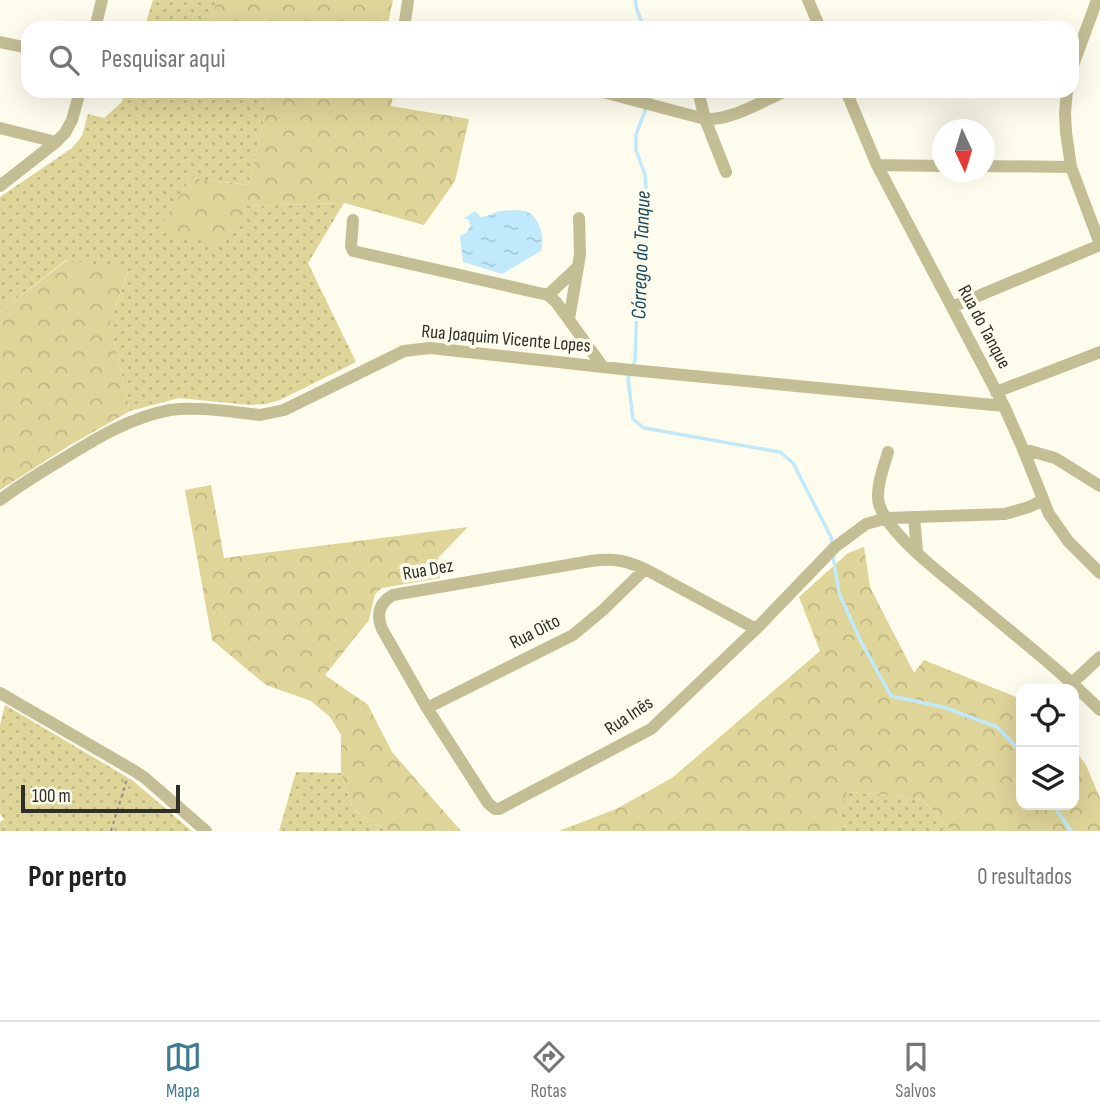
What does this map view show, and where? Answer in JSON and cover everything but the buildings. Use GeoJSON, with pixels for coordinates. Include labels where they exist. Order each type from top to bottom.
{"type":"FeatureCollection","features":[{"type":"Feature","properties":{"kind":"street"},"geometry":{"type":"LineString","coordinates":[[97,21],[102,0]]}},
{"type":"Feature","properties":{"kind":"street"},"geometry":{"type":"LineString","coordinates":[[808,0],[817,21]]}},
{"type":"Feature","properties":{"kind":"street"},"geometry":{"type":"LineString","coordinates":[[1079,49],[1097,0]]}},
{"type":"Feature","properties":{"kind":"street"},"geometry":{"type":"LineString","coordinates":[[405,21],[408,1]]}},
{"type":"Feature","properties":{"kind":"street"},"geometry":{"type":"LineString","coordinates":[[0,42],[21,46]]}},
{"type":"Feature","properties":{"kind":"street"},"geometry":{"type":"LineString","coordinates":[[0,186],[65,133],[78,98]]}},
{"type":"Feature","properties":{"kind":"street"},"geometry":{"type":"LineString","coordinates":[[628,98],[705,118],[723,118],[770,98]]}},
{"type":"Feature","properties":{"kind":"street"},"geometry":{"type":"LineString","coordinates":[[700,98],[726,172]]}},
{"type":"Feature","properties":{"kind":"street","name":"Rua do Tanque"},"geometry":{"type":"LineString","coordinates":[[849,98],[877,165],[1004,406],[1049,514],[1069,541],[1100,573]]}},
{"type":"Feature","properties":{"kind":"street"},"geometry":{"type":"LineString","coordinates":[[952,307],[1100,244],[1071,167],[1066,132],[1066,98]]}},
{"type":"Feature","properties":{"kind":"street"},"geometry":{"type":"LineString","coordinates":[[0,128],[56,142]]}},
{"type":"Feature","properties":{"kind":"street"},"geometry":{"type":"LineString","coordinates":[[877,165],[932,166]]}},
{"type":"Feature","properties":{"kind":"street"},"geometry":{"type":"LineString","coordinates":[[995,166],[1071,167]]}},
{"type":"Feature","properties":{"kind":"street"},"geometry":{"type":"LineString","coordinates":[[569,319],[580,254],[579,218]]}},
{"type":"Feature","properties":{"kind":"street"},"geometry":{"type":"LineString","coordinates":[[353,220],[353,251],[548,295],[569,319],[603,367]]}},
{"type":"Feature","properties":{"kind":"street"},"geometry":{"type":"LineString","coordinates":[[548,295],[578,267]]}},
{"type":"Feature","properties":{"kind":"street","name":"Rua Joaquim Vicente Lopes"},"geometry":{"type":"LineString","coordinates":[[0,500],[89,443],[137,420],[181,409],[260,415],[284,410],[404,351],[416,348],[1004,406]]}},
{"type":"Feature","properties":{"kind":"street"},"geometry":{"type":"LineString","coordinates":[[996,392],[1100,352]]}},
{"type":"Feature","properties":{"kind":"street"},"geometry":{"type":"LineString","coordinates":[[1023,449],[1055,458],[1100,486]]}},
{"type":"Feature","properties":{"kind":"street"},"geometry":{"type":"LineString","coordinates":[[888,452],[878,495],[881,508],[902,540],[1071,684],[1100,657]]}},
{"type":"Feature","properties":{"kind":"street"},"geometry":{"type":"LineString","coordinates":[[887,518],[1006,514],[1043,500]]}},
{"type":"Feature","properties":{"kind":"street"},"geometry":{"type":"LineString","coordinates":[[914,517],[916,551]]}},
{"type":"Feature","properties":{"kind":"street","name":"Rua Inês"},"geometry":{"type":"LineString","coordinates":[[504,808],[651,729],[847,537],[866,524],[887,518]]}},
{"type":"Feature","properties":{"kind":"street","name":"Rua Dez"},"geometry":{"type":"LineString","coordinates":[[504,808],[495,808],[488,803],[427,708],[379,622],[378,613],[385,600],[393,595],[605,559],[626,561],[645,569]]}},
{"type":"Feature","properties":{"kind":"street"},"geometry":{"type":"LineString","coordinates":[[645,569],[756,629]]}},
{"type":"Feature","properties":{"kind":"street","name":"Rua Oito"},"geometry":{"type":"LineString","coordinates":[[427,708],[573,635],[645,569]]}},
{"type":"Feature","properties":{"kind":"street"},"geometry":{"type":"LineString","coordinates":[[1079,691],[1100,710]]}},
{"type":"Feature","properties":{"kind":"street"},"geometry":{"type":"LineString","coordinates":[[0,694],[130,768],[206,831]]}},
{"type":"Feature","properties":{"kind":"path"},"geometry":{"type":"LineString","coordinates":[[111,831],[130,768]]}},
{"type":"Feature","properties":{"kind":"green space"},"geometry":{"type":"Polygon","coordinates":[[[153,0],[216,0],[212,21],[146,21],[153,0]]]}},
{"type":"Feature","properties":{"kind":"green space"},"geometry":{"type":"Polygon","coordinates":[[[216,0],[393,0],[388,21],[212,21],[216,0]]]}},
{"type":"Feature","properties":{"kind":"green space"},"geometry":{"type":"Polygon","coordinates":[[[123,98],[266,98],[249,185],[191,178],[158,231],[246,206],[344,203],[308,263],[356,362],[280,400],[266,404],[249,405],[179,398],[130,411],[110,323],[128,271],[66,260],[0,312],[0,197],[72,148],[82,136],[88,114],[104,118],[123,98]]]}},
{"type":"Feature","properties":{"kind":"green space"},"geometry":{"type":"Polygon","coordinates":[[[266,98],[393,98],[391,106],[469,119],[455,181],[424,225],[344,203],[246,206],[224,245],[157,231],[191,178],[249,185],[266,98]]]}},
{"type":"Feature","properties":{"kind":"green space"},"geometry":{"type":"Polygon","coordinates":[[[67,260],[128,270],[110,323],[130,411],[70,445],[0,490],[0,312],[67,260]]]}},
{"type":"Feature","properties":{"kind":"green space"},"geometry":{"type":"Polygon","coordinates":[[[211,485],[224,558],[468,527],[438,558],[440,578],[382,588],[375,594],[369,620],[325,675],[368,705],[392,752],[461,831],[386,831],[353,809],[341,773],[341,735],[330,717],[311,701],[266,685],[212,640],[185,490],[211,485]]]}},
{"type":"Feature","properties":{"kind":"green space"},"geometry":{"type":"Polygon","coordinates":[[[864,547],[870,587],[914,673],[924,660],[1016,697],[1016,810],[1079,810],[1079,756],[1086,765],[1100,798],[1100,831],[952,831],[922,800],[847,792],[835,831],[559,831],[616,809],[672,778],[820,651],[799,597],[848,553],[864,547]]]}},
{"type":"Feature","properties":{"kind":"green space"},"geometry":{"type":"Polygon","coordinates":[[[5,705],[132,780],[192,831],[0,831],[0,822],[4,819],[0,814],[0,725],[5,705]]]}},
{"type":"Feature","properties":{"kind":"green space"},"geometry":{"type":"Polygon","coordinates":[[[296,772],[341,773],[353,809],[386,831],[279,831],[296,772]]]}},
{"type":"Feature","properties":{"kind":"green space"},"geometry":{"type":"Polygon","coordinates":[[[846,792],[922,800],[952,831],[835,831],[846,792]]]}},
{"type":"Feature","properties":{"kind":"water"},"geometry":{"type":"Polygon","coordinates":[[[516,210],[532,215],[539,224],[542,235],[541,251],[502,274],[463,262],[460,236],[467,232],[470,226],[469,220],[464,218],[475,211],[481,217],[498,211],[516,210]]]}},
{"type":"Feature","properties":{"kind":"waterway","name":"Córrego do Tanque"},"geometry":{"type":"LineString","coordinates":[[635,0],[641,21]]}},
{"type":"Feature","properties":{"kind":"waterway","name":"Córrego do Tanque"},"geometry":{"type":"LineString","coordinates":[[633,366],[647,202],[645,175],[636,150],[636,135],[646,108]]}},
{"type":"Feature","properties":{"kind":"waterway"},"geometry":{"type":"LineString","coordinates":[[630,373],[628,379],[633,419],[644,428],[780,452],[793,463],[831,537],[832,545]]}},
{"type":"Feature","properties":{"kind":"waterway"},"geometry":{"type":"LineString","coordinates":[[833,556],[839,593],[860,640],[891,696],[943,707],[997,727],[1016,747]]}},
{"type":"Feature","properties":{"kind":"waterway"},"geometry":{"type":"LineString","coordinates":[[1056,810],[1071,831]]}}]}
